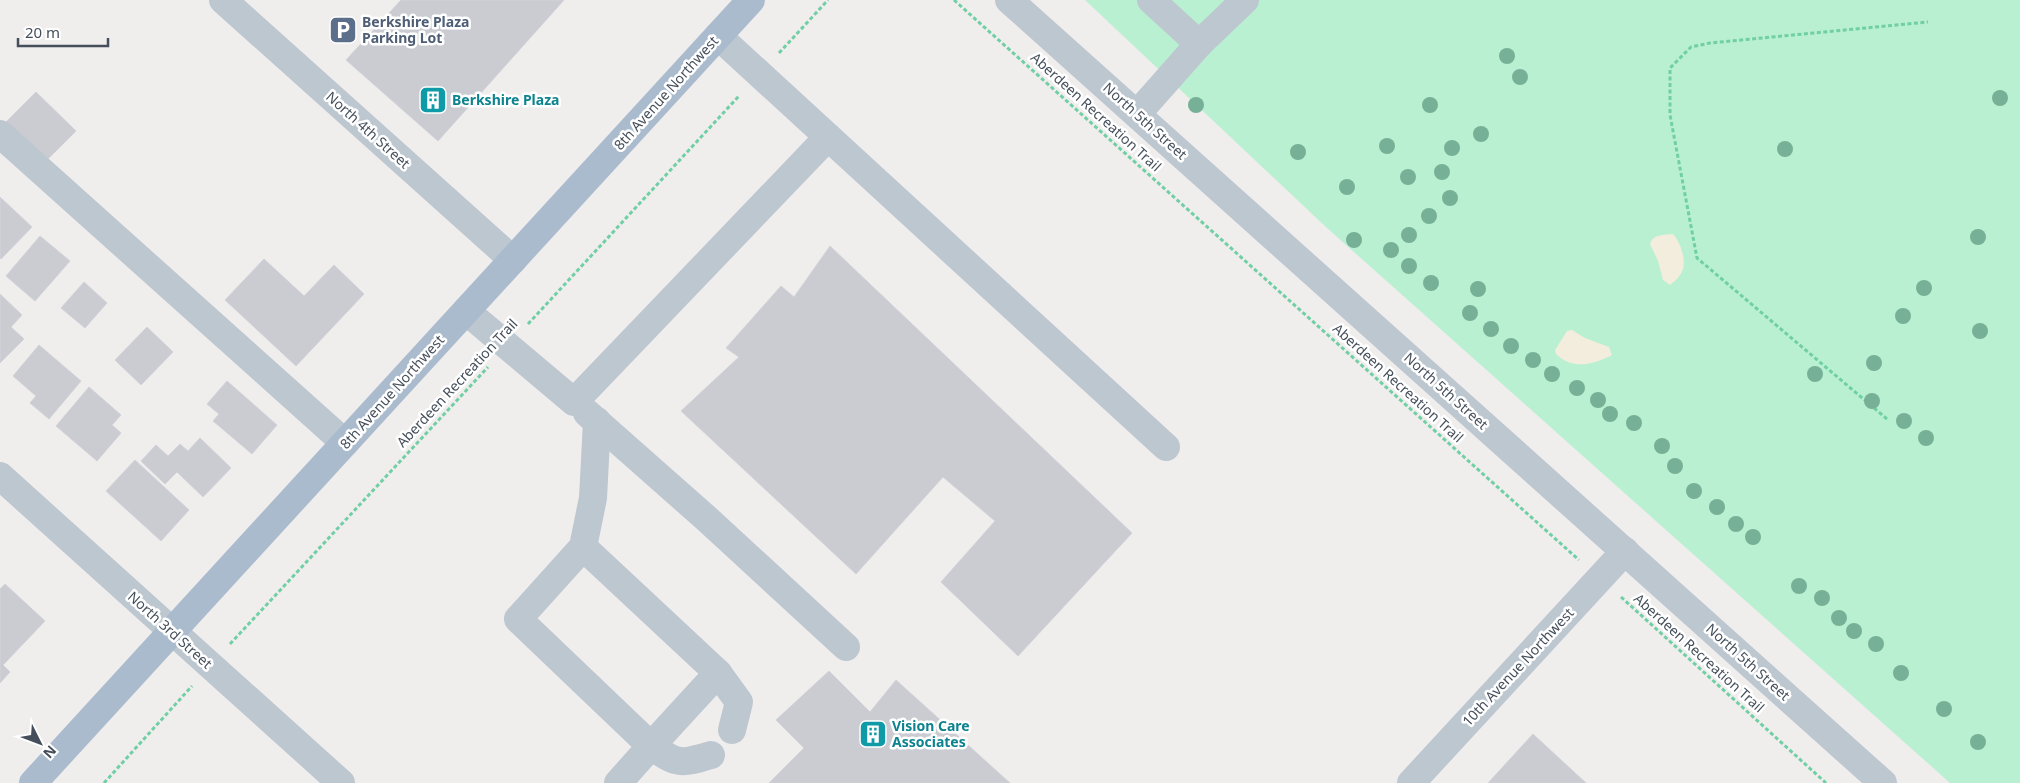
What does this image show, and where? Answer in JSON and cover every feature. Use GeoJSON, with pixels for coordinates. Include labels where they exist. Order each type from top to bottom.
{"type":"FeatureCollection","features":[{"type":"Feature","properties":{"kind":"main road","name":"8th Avenue Northwest"},"geometry":{"type":"LineString","coordinates":[[32,783],[751,0]]}},
{"type":"Feature","properties":{"kind":"street","name":"North 4th Street"},"geometry":{"type":"LineString","coordinates":[[223,0],[512,260]]}},
{"type":"Feature","properties":{"kind":"street","name":"North 5th Street"},"geometry":{"type":"LineString","coordinates":[[1009,0],[1883,783]]}},
{"type":"Feature","properties":{"kind":"street"},"geometry":{"type":"LineString","coordinates":[[1151,0],[1199,44]]}},
{"type":"Feature","properties":{"kind":"street"},"geometry":{"type":"LineString","coordinates":[[1137,114],[1199,44],[1245,0]]}},
{"type":"Feature","properties":{"kind":"street"},"geometry":{"type":"LineString","coordinates":[[718,36],[1166,447]]}},
{"type":"Feature","properties":{"kind":"street"},"geometry":{"type":"LineString","coordinates":[[0,134],[345,443]]}},
{"type":"Feature","properties":{"kind":"street"},"geometry":{"type":"LineString","coordinates":[[574,402],[828,137]]}},
{"type":"Feature","properties":{"kind":"street"},"geometry":{"type":"LineString","coordinates":[[466,311],[598,421],[846,647]]}},
{"type":"Feature","properties":{"kind":"street"},"geometry":{"type":"LineString","coordinates":[[598,421],[593,498],[583,547],[518,619],[651,746],[668,758],[684,763],[711,754]]}},
{"type":"Feature","properties":{"kind":"street","name":"North 3rd Street"},"geometry":{"type":"LineString","coordinates":[[0,476],[341,783]]}},
{"type":"Feature","properties":{"kind":"street"},"geometry":{"type":"LineString","coordinates":[[583,547],[718,673],[739,702],[732,730]]}},
{"type":"Feature","properties":{"kind":"street","name":"10th Avenue Northwest"},"geometry":{"type":"LineString","coordinates":[[1411,783],[1625,551]]}},
{"type":"Feature","properties":{"kind":"street"},"geometry":{"type":"LineString","coordinates":[[618,783],[718,673]]}},
{"type":"Feature","properties":{"kind":"path","name":"Aberdeen Recreation Trail"},"geometry":{"type":"LineString","coordinates":[[104,783],[210,666],[828,0]]}},
{"type":"Feature","properties":{"kind":"path","name":"Aberdeen Recreation Trail"},"geometry":{"type":"LineString","coordinates":[[954,0],[1826,783]]}},
{"type":"Feature","properties":{"kind":"path"},"geometry":{"type":"LineString","coordinates":[[1887,419],[1697,258],[1670,115],[1670,68],[1691,47],[1710,43],[1928,22]]}},
{"type":"Feature","properties":{"kind":"green space"},"geometry":{"type":"Polygon","coordinates":[[[1085,0],[2020,0],[2020,783],[1950,783],[1327,228],[1085,0]]]}},
{"type":"Feature","properties":{"kind":"sand"},"geometry":{"type":"Polygon","coordinates":[[[1673,234],[1682,250],[1684,265],[1681,274],[1670,285],[1663,280],[1658,261],[1650,244],[1656,237],[1673,234]]]}},
{"type":"Feature","properties":{"kind":"sand"},"geometry":{"type":"Polygon","coordinates":[[[1572,330],[1585,338],[1609,347],[1612,355],[1583,364],[1576,364],[1562,359],[1556,354],[1555,350],[1567,331],[1572,330]]]}},
{"type":"Feature","properties":{"kind":"building","name":"Berkshire Plaza"},"geometry":{"type":"Polygon","coordinates":[[[401,0],[564,0],[438,141],[346,60],[401,0]]]}},
{"type":"Feature","properties":{"kind":"building"},"geometry":{"type":"Polygon","coordinates":[[[36,92],[76,131],[43,164],[3,125],[36,92]]]}},
{"type":"Feature","properties":{"kind":"building"},"geometry":{"type":"Polygon","coordinates":[[[0,197],[32,227],[1,259],[0,258],[0,197]]]}},
{"type":"Feature","properties":{"kind":"building"},"geometry":{"type":"Polygon","coordinates":[[[40,236],[70,261],[35,301],[6,276],[40,236]]]}},
{"type":"Feature","properties":{"kind":"building"},"geometry":{"type":"Polygon","coordinates":[[[830,246],[1132,533],[1018,656],[941,582],[995,521],[943,477],[856,574],[681,411],[739,357],[726,348],[781,286],[794,297],[830,246]]]}},
{"type":"Feature","properties":{"kind":"building"},"geometry":{"type":"Polygon","coordinates":[[[264,259],[304,296],[334,265],[364,294],[296,366],[225,300],[264,259]]]}},
{"type":"Feature","properties":{"kind":"building"},"geometry":{"type":"Polygon","coordinates":[[[84,282],[107,303],[85,328],[61,308],[84,282]]]}},
{"type":"Feature","properties":{"kind":"building"},"geometry":{"type":"Polygon","coordinates":[[[0,294],[22,315],[11,327],[24,339],[0,363],[0,294]]]}},
{"type":"Feature","properties":{"kind":"building"},"geometry":{"type":"Polygon","coordinates":[[[147,327],[173,352],[141,385],[115,360],[147,327]]]}},
{"type":"Feature","properties":{"kind":"building"},"geometry":{"type":"Polygon","coordinates":[[[39,345],[81,381],[49,419],[30,403],[36,396],[13,376],[39,345]]]}},
{"type":"Feature","properties":{"kind":"building"},"geometry":{"type":"Polygon","coordinates":[[[227,381],[277,425],[252,454],[213,421],[219,414],[207,404],[227,381]]]}},
{"type":"Feature","properties":{"kind":"building"},"geometry":{"type":"Polygon","coordinates":[[[89,387],[121,415],[112,425],[121,433],[97,461],[56,426],[89,387]]]}},
{"type":"Feature","properties":{"kind":"building"},"geometry":{"type":"Polygon","coordinates":[[[200,438],[231,468],[203,497],[177,472],[165,484],[141,461],[156,445],[168,456],[180,444],[188,451],[200,438]]]}},
{"type":"Feature","properties":{"kind":"building"},"geometry":{"type":"Polygon","coordinates":[[[135,460],[189,510],[161,541],[106,491],[135,460]]]}},
{"type":"Feature","properties":{"kind":"building"},"geometry":{"type":"Polygon","coordinates":[[[5,584],[45,621],[3,665],[10,672],[0,683],[0,589],[5,584]]]}},
{"type":"Feature","properties":{"kind":"building","name":"Vision Care Associates"},"geometry":{"type":"Polygon","coordinates":[[[829,671],[870,712],[896,680],[1010,783],[769,783],[804,748],[776,720],[829,671]]]}},
{"type":"Feature","properties":{"kind":"building"},"geometry":{"type":"Polygon","coordinates":[[[1533,734],[1586,783],[1488,783],[1533,734]]]}},
{"type":"Feature","properties":{"kind":"place","name":"Berkshire Plaza Parking Lot"},"geometry":{"type":"Point","coordinates":[343,30]}},
{"type":"Feature","properties":{"kind":"place","name":"Berkshire Plaza"},"geometry":{"type":"Point","coordinates":[433,100]}},
{"type":"Feature","properties":{"kind":"place","name":"Vision Care Associates"},"geometry":{"type":"Point","coordinates":[873,734]}}]}
